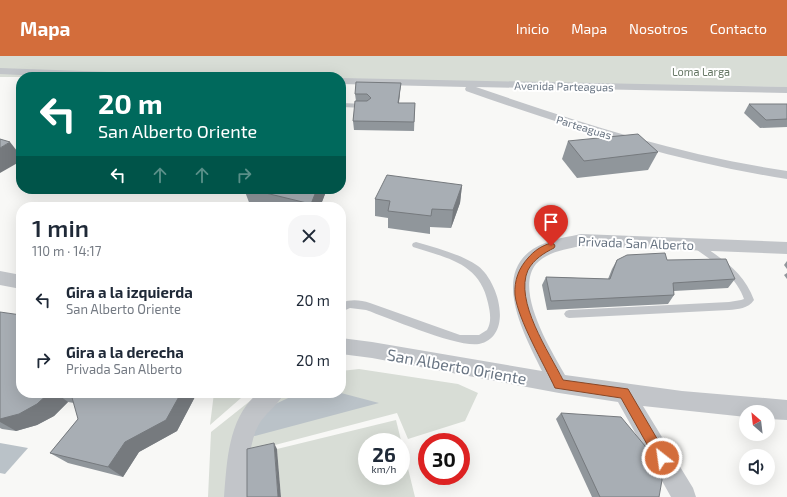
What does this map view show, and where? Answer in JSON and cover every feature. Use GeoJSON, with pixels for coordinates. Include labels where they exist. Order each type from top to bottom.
{"type":"FeatureCollection","features":[{"type":"Feature","properties":{"kind":"street"},"geometry":{"type":"LineString","coordinates":[[0,71],[18,72]]}},
{"type":"Feature","properties":{"kind":"street","name":"Avenida Parteaguas"},"geometry":{"type":"LineString","coordinates":[[346,81],[787,90]]}},
{"type":"Feature","properties":{"kind":"street","name":"Parteaguas"},"geometry":{"type":"LineString","coordinates":[[454,84],[662,150],[752,171],[787,175]]}},
{"type":"Feature","properties":{"kind":"street","name":"Privada San Alberto"},"geometry":{"type":"LineString","coordinates":[[559,384],[531,327],[524,310],[520,294],[521,278],[525,268],[537,253],[551,246],[564,242],[581,240],[787,248]]}},
{"type":"Feature","properties":{"kind":"street"},"geometry":{"type":"LineString","coordinates":[[0,278],[16,281]]}},
{"type":"Feature","properties":{"kind":"street","name":"San Alberto Oriente"},"geometry":{"type":"LineString","coordinates":[[346,347],[559,384],[731,407],[787,410]]}},
{"type":"Feature","properties":{"kind":"street"},"geometry":{"type":"LineString","coordinates":[[624,393],[684,497]]}},
{"type":"Feature","properties":{"kind":"street"},"geometry":{"type":"LineString","coordinates":[[236,497],[240,444],[248,422],[258,407],[268,398]]}},
{"type":"Feature","properties":{"kind":"lane"},"geometry":{"type":"LineString","coordinates":[[346,104],[368,106]]}},
{"type":"Feature","properties":{"kind":"lane"},"geometry":{"type":"LineString","coordinates":[[346,305],[352,303],[367,306],[460,339],[470,341],[488,335],[494,328],[497,317],[490,288],[480,274],[468,264],[416,245]]}},
{"type":"Feature","properties":{"kind":"lane"},"geometry":{"type":"LineString","coordinates":[[569,314],[729,306],[743,304],[749,300],[747,291],[734,275],[696,245]]}},
{"type":"Feature","properties":{"kind":"green space","name":"Loma Larga"},"geometry":{"type":"Polygon","coordinates":[[[0,56],[787,56],[787,87],[346,83],[346,72],[16,72],[16,77],[0,77],[0,56]]]}},
{"type":"Feature","properties":{"kind":"green space"},"geometry":{"type":"Polygon","coordinates":[[[359,369],[458,384],[478,393],[465,421],[427,433],[418,433],[418,436],[410,438],[410,433],[405,433],[397,413],[244,453],[244,497],[208,497],[211,432],[250,401],[257,398],[346,398],[346,370],[359,369]]]}},
{"type":"Feature","properties":{"kind":"green space"},"geometry":{"type":"Polygon","coordinates":[[[213,398],[241,398],[210,425],[213,398]]]}},
{"type":"Feature","properties":{"kind":"green space"},"geometry":{"type":"Polygon","coordinates":[[[396,420],[399,433],[358,433],[358,485],[410,485],[410,477],[415,497],[281,497],[277,449],[396,420]]]}},
{"type":"Feature","properties":{"kind":"shaded area"},"geometry":{"type":"Polygon","coordinates":[[[346,394],[379,403],[247,438],[258,412],[288,398],[346,398],[346,394]]]}},
{"type":"Feature","properties":{"kind":"shaded area"},"geometry":{"type":"Polygon","coordinates":[[[0,443],[28,448],[5,474],[0,473],[0,443]]]}},
{"type":"Feature","properties":{"kind":"building"},"geometry":{"type":"Polygon","coordinates":[[[356,82],[401,83],[398,103],[415,103],[414,122],[353,121],[355,101],[367,101],[371,98],[367,94],[355,94],[356,82]]]}},
{"type":"Feature","properties":{"kind":"building"},"geometry":{"type":"Polygon","coordinates":[[[749,104],[787,104],[787,119],[766,120],[749,104]]]}},
{"type":"Feature","properties":{"kind":"building"},"geometry":{"type":"Polygon","coordinates":[[[638,134],[658,152],[584,161],[568,141],[638,134]]]}},
{"type":"Feature","properties":{"kind":"building"},"geometry":{"type":"Polygon","coordinates":[[[0,139],[10,142],[0,148],[0,139]]]}},
{"type":"Feature","properties":{"kind":"building"},"geometry":{"type":"Polygon","coordinates":[[[387,175],[462,185],[453,210],[432,209],[431,216],[388,211],[390,201],[375,199],[387,175]]]}},
{"type":"Feature","properties":{"kind":"building"},"geometry":{"type":"Polygon","coordinates":[[[270,194],[315,194],[312,202],[303,202],[270,194]]]}},
{"type":"Feature","properties":{"kind":"building"},"geometry":{"type":"Polygon","coordinates":[[[665,253],[667,260],[726,259],[735,279],[673,283],[674,295],[551,301],[546,277],[610,279],[617,260],[627,255],[665,253]]]}},
{"type":"Feature","properties":{"kind":"building"},"geometry":{"type":"Polygon","coordinates":[[[0,312],[16,314],[16,398],[44,398],[37,404],[19,414],[0,419],[0,312]]]}},
{"type":"Feature","properties":{"kind":"building"},"geometry":{"type":"Polygon","coordinates":[[[72,398],[178,398],[166,420],[125,442],[108,467],[50,453],[78,419],[72,398]]]}},
{"type":"Feature","properties":{"kind":"building"},"geometry":{"type":"Polygon","coordinates":[[[561,413],[621,417],[660,464],[662,480],[659,497],[600,497],[561,413]]]}},
{"type":"Feature","properties":{"kind":"building"},"geometry":{"type":"Polygon","coordinates":[[[274,443],[278,497],[247,497],[247,449],[274,443]]]}},
{"type":"Feature","properties":{"kind":"route"},"geometry":{"type":"LineString","coordinates":[[551,246],[537,253],[525,268],[521,278],[520,294],[524,310],[531,327],[559,384],[624,393],[662,458]]}}]}
